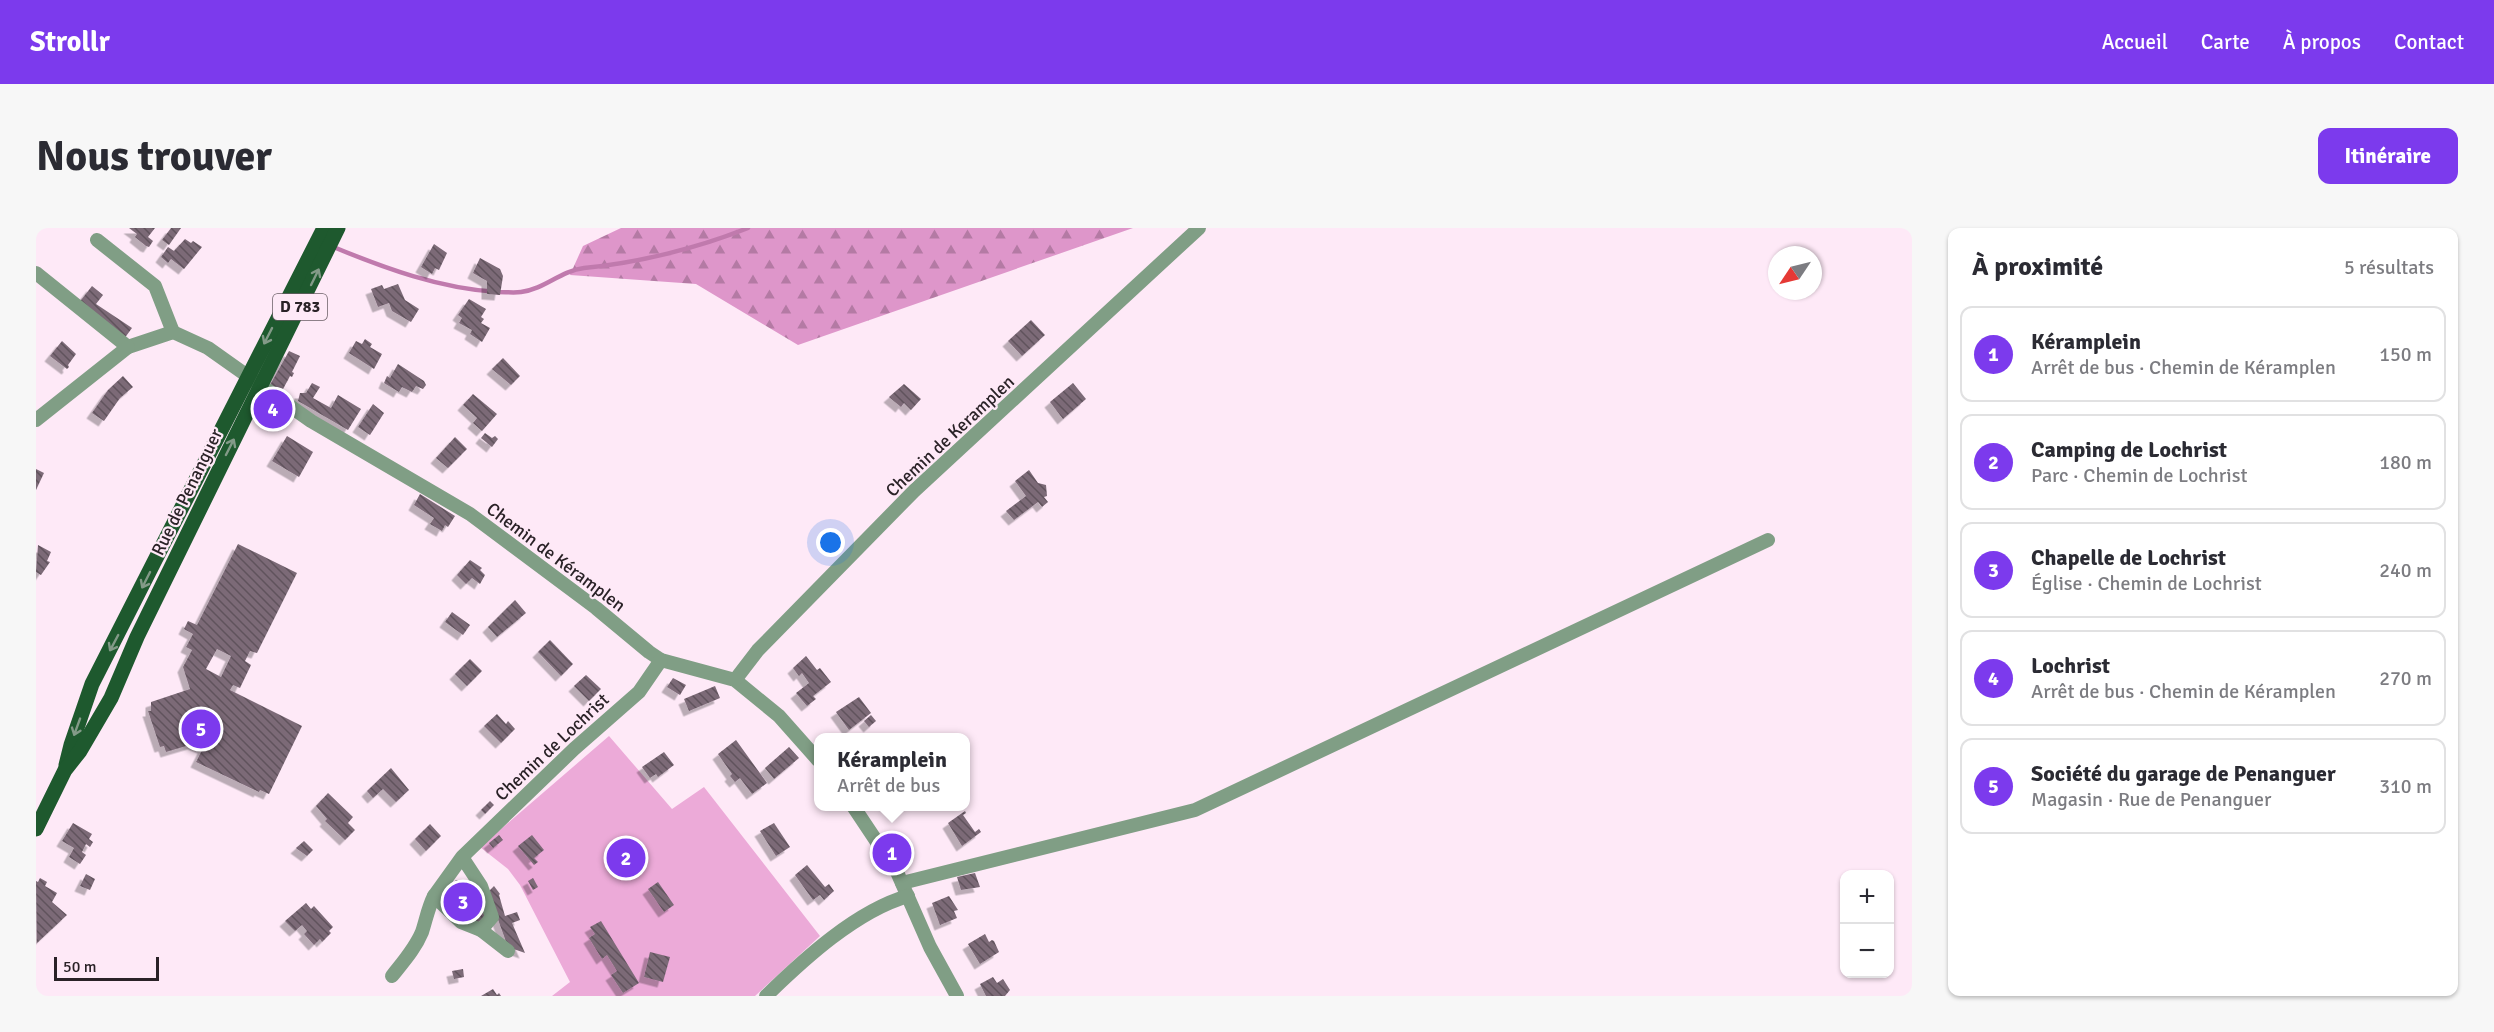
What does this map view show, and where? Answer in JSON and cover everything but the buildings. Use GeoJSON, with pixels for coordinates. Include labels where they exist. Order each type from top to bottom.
{"type":"FeatureCollection","features":[{"type":"Feature","properties":{"kind":"main road","name":"Rue de Penanguer"},"geometry":{"type":"LineString","coordinates":[[65,770],[92,684],[324,228]]}},
{"type":"Feature","properties":{"kind":"main road","name":"Rue de Penanguer"},"geometry":{"type":"LineString","coordinates":[[36,829],[65,770],[80,751],[111,698],[137,637],[338,228]]}},
{"type":"Feature","properties":{"kind":"street","name":"Chemin de Keramplen"},"geometry":{"type":"LineString","coordinates":[[735,680],[758,650],[921,484],[1048,370],[1199,228]]}},
{"type":"Feature","properties":{"kind":"street"},"geometry":{"type":"LineString","coordinates":[[36,420],[128,347],[172,332],[155,286],[97,240]]}},
{"type":"Feature","properties":{"kind":"street"},"geometry":{"type":"LineString","coordinates":[[36,273],[128,347]]}},
{"type":"Feature","properties":{"kind":"street","name":"Chemin de Kéramplen"},"geometry":{"type":"LineString","coordinates":[[172,332],[208,348],[311,421],[470,514],[661,660],[735,680],[779,716],[814,754]]}},
{"type":"Feature","properties":{"kind":"street"},"geometry":{"type":"LineString","coordinates":[[766,996],[815,953],[905,889],[1195,810],[1768,540]]}},
{"type":"Feature","properties":{"kind":"street","name":"Chemin de Lochrist"},"geometry":{"type":"LineString","coordinates":[[392,976],[410,954],[421,933],[425,915],[434,896],[462,857],[574,749],[639,692],[661,660]]}},
{"type":"Feature","properties":{"kind":"street"},"geometry":{"type":"LineString","coordinates":[[856,811],[888,857],[905,889],[930,947],[957,996]]}},
{"type":"Feature","properties":{"kind":"street"},"geometry":{"type":"LineString","coordinates":[[462,857],[481,886],[492,917],[481,930]]}},
{"type":"Feature","properties":{"kind":"street"},"geometry":{"type":"LineString","coordinates":[[434,896],[461,922],[481,930],[508,951]]}},
{"type":"Feature","properties":{"kind":"shaded area"},"geometry":{"type":"Polygon","coordinates":[[[609,736],[672,809],[704,787],[820,936],[755,996],[552,996],[570,982],[520,885],[508,869],[480,847],[609,736]]]}},
{"type":"Feature","properties":{"kind":"green space"},"geometry":{"type":"Polygon","coordinates":[[[621,228],[1133,228],[798,345],[696,284],[570,275],[583,246],[621,228]]]}},
{"type":"Feature","properties":{"kind":"waterway"},"geometry":{"type":"LineString","coordinates":[[331,246],[371,262],[434,282],[477,290],[516,292],[530,290],[575,270],[667,254],[748,228]]}},
{"type":"Feature","properties":{"kind":"place","name":"Lochrist"},"geometry":{"type":"Point","coordinates":[273,409]}},
{"type":"Feature","properties":{"kind":"place","name":"Société du garage de Penanguer"},"geometry":{"type":"Point","coordinates":[201,729]}},
{"type":"Feature","properties":{"kind":"place","name":"Kéramplein"},"geometry":{"type":"Point","coordinates":[892,853]}},
{"type":"Feature","properties":{"kind":"place","name":"Camping de Lochrist"},"geometry":{"type":"Point","coordinates":[626,858]}},
{"type":"Feature","properties":{"kind":"place","name":"Chapelle de Lochrist"},"geometry":{"type":"Point","coordinates":[463,902]}}]}
